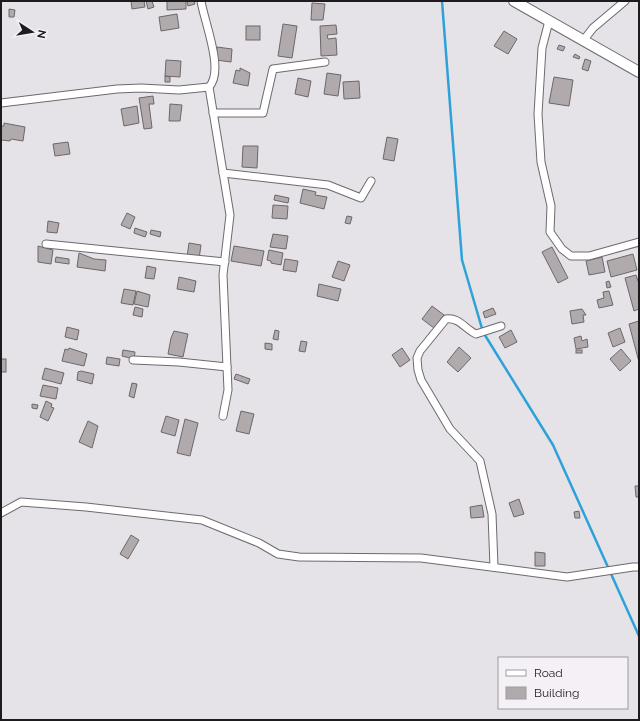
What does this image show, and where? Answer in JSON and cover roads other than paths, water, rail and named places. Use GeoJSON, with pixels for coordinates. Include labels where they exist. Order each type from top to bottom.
{"type":"FeatureCollection","features":[{"type":"Feature","properties":{"kind":"main road"},"geometry":{"type":"LineString","coordinates":[[514,1],[639,72]]}},
{"type":"Feature","properties":{"kind":"street"},"geometry":{"type":"LineString","coordinates":[[201,1],[210,38],[215,68],[214,80],[209,87],[230,215],[223,275],[228,390],[223,416]]}},
{"type":"Feature","properties":{"kind":"street"},"geometry":{"type":"LineString","coordinates":[[583,41],[593,28],[626,1]]}},
{"type":"Feature","properties":{"kind":"street"},"geometry":{"type":"LineString","coordinates":[[549,21],[542,48],[538,114],[541,162],[550,206],[550,232],[562,249],[571,256],[589,256],[639,242]]}},
{"type":"Feature","properties":{"kind":"street"},"geometry":{"type":"LineString","coordinates":[[213,113],[263,113],[273,69],[325,62]]}},
{"type":"Feature","properties":{"kind":"street"},"geometry":{"type":"LineString","coordinates":[[1,104],[117,89],[141,88],[179,90],[209,87]]}},
{"type":"Feature","properties":{"kind":"street"},"geometry":{"type":"LineString","coordinates":[[223,173],[328,185],[361,198],[371,181]]}},
{"type":"Feature","properties":{"kind":"street"},"geometry":{"type":"LineString","coordinates":[[46,244],[225,262]]}},
{"type":"Feature","properties":{"kind":"street"},"geometry":{"type":"LineString","coordinates":[[494,567],[492,514],[480,461],[450,429],[421,380],[417,358],[420,351],[446,319],[452,318],[458,321],[476,334],[501,326]]}},
{"type":"Feature","properties":{"kind":"street"},"geometry":{"type":"LineString","coordinates":[[133,360],[179,362],[227,367]]}},
{"type":"Feature","properties":{"kind":"street"},"geometry":{"type":"LineString","coordinates":[[1,513],[21,502],[86,507],[202,520],[259,543],[278,554],[299,557],[421,558],[494,567],[530,574],[567,577],[639,567]]}},
{"type":"Feature","properties":{"kind":"waterway"},"geometry":{"type":"LineString","coordinates":[[442,1],[462,260],[483,332],[553,445],[639,636]]}}]}
